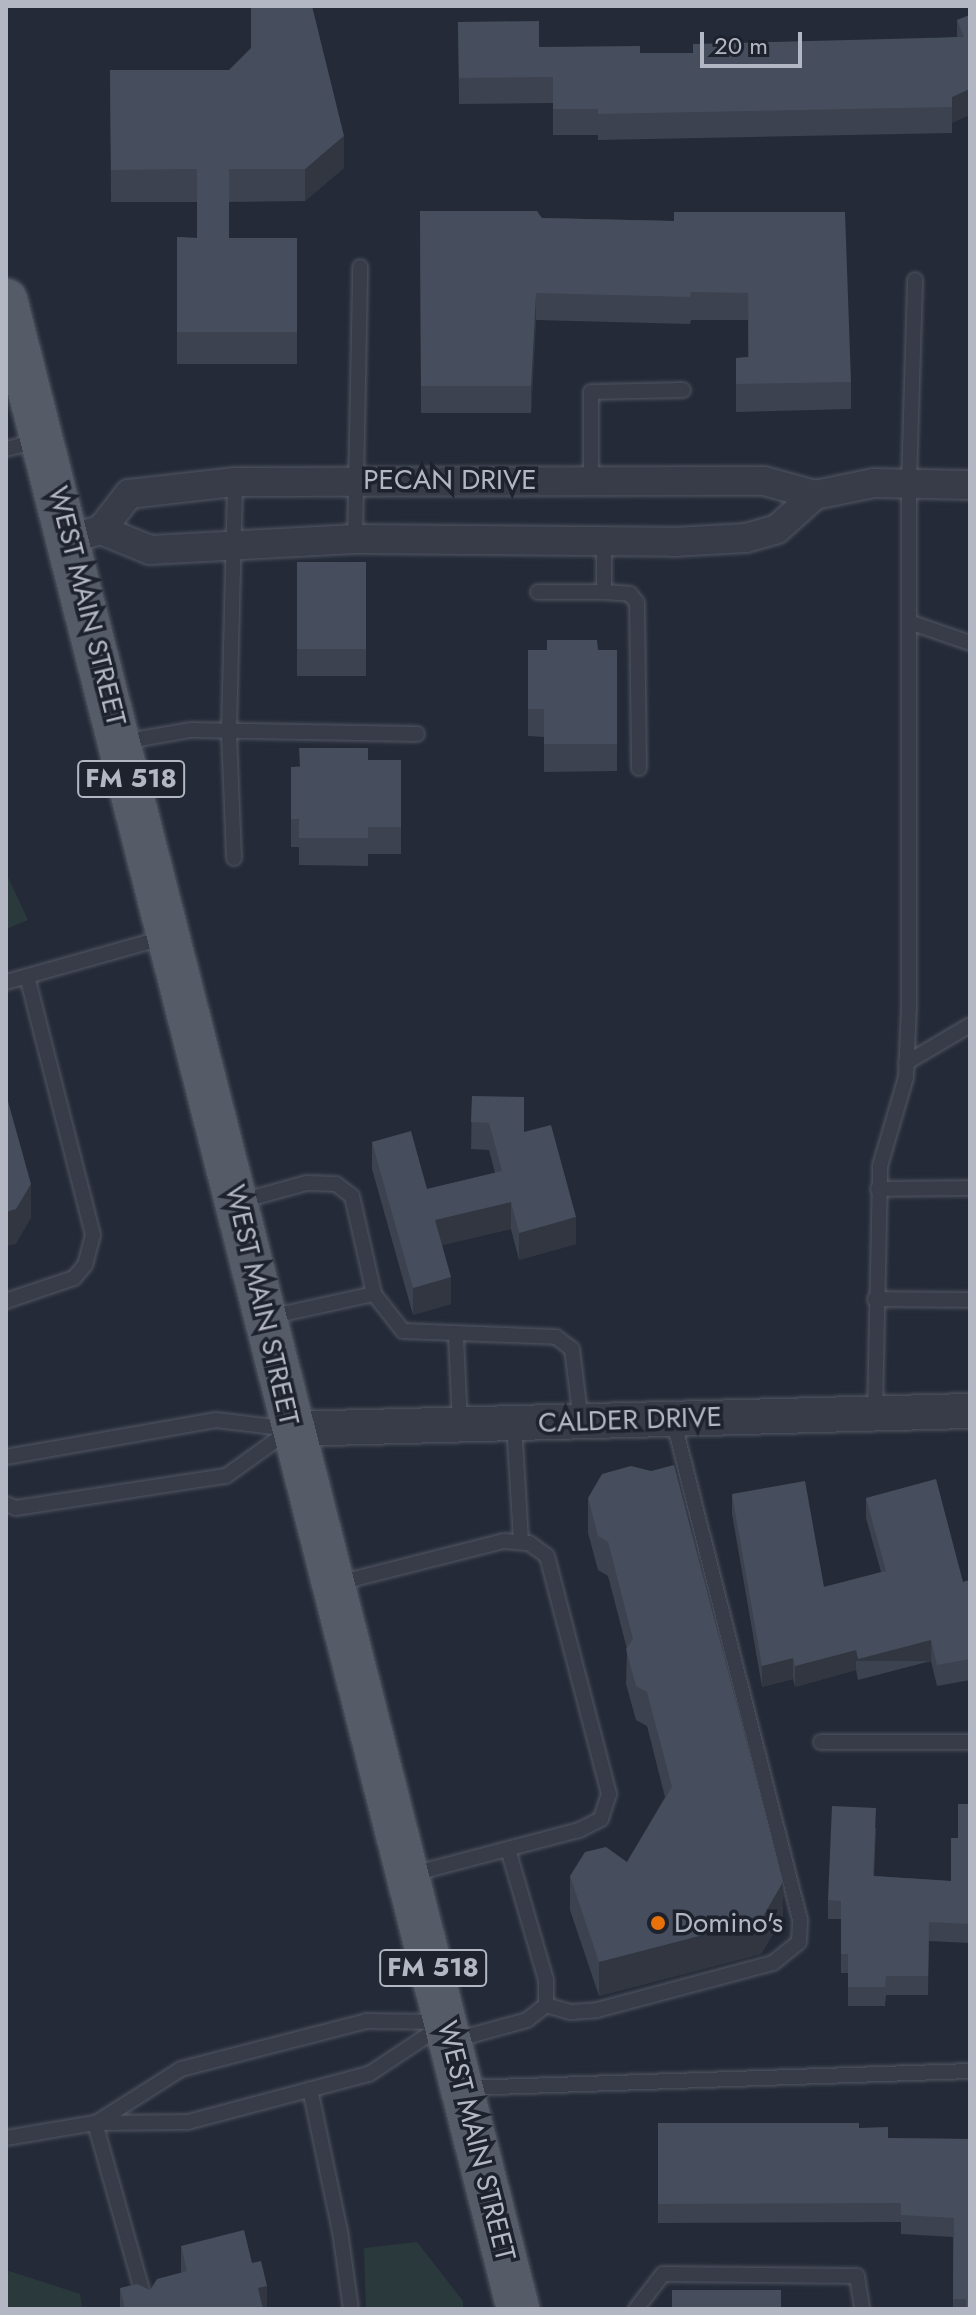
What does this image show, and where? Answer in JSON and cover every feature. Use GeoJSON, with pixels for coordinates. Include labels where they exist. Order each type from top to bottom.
{"type":"FeatureCollection","features":[{"type":"Feature","properties":{"kind":"main road","name":"WEST MAIN STREET"},"geometry":{"type":"LineString","coordinates":[[6,300],[25,445],[85,534],[122,742],[239,1202],[290,1429],[409,1875],[449,2032],[460,2089],[518,2309]]}},
{"type":"Feature","properties":{"kind":"street","name":"PECAN DRIVE"},"geometry":{"type":"LineString","coordinates":[[85,534],[129,494],[235,482],[764,481],[815,495],[874,483],[970,485]]}},
{"type":"Feature","properties":{"kind":"street"},"geometry":{"type":"LineString","coordinates":[[85,534],[150,550],[233,543],[355,539],[604,541],[746,538],[777,529],[815,495]]}},
{"type":"Feature","properties":{"kind":"street","name":"CALDER DRIVE"},"geometry":{"type":"LineString","coordinates":[[290,1429],[970,1411]]}},
{"type":"Feature","properties":{"kind":"lane"},"geometry":{"type":"LineString","coordinates":[[355,539],[360,267]]}},
{"type":"Feature","properties":{"kind":"lane"},"geometry":{"type":"LineString","coordinates":[[875,1413],[878,1189],[906,1063],[909,484],[915,280]]}},
{"type":"Feature","properties":{"kind":"lane"},"geometry":{"type":"LineString","coordinates":[[591,481],[591,392],[683,390]]}},
{"type":"Feature","properties":{"kind":"lane"},"geometry":{"type":"LineString","coordinates":[[234,858],[229,731],[235,482]]}},
{"type":"Feature","properties":{"kind":"lane"},"geometry":{"type":"LineString","coordinates":[[604,541],[604,592]]}},
{"type":"Feature","properties":{"kind":"lane"},"geometry":{"type":"LineString","coordinates":[[538,592],[630,594],[637,603],[639,768]]}},
{"type":"Feature","properties":{"kind":"lane"},"geometry":{"type":"LineString","coordinates":[[909,622],[970,643]]}},
{"type":"Feature","properties":{"kind":"lane"},"geometry":{"type":"LineString","coordinates":[[122,742],[159,733],[229,731],[417,734]]}},
{"type":"Feature","properties":{"kind":"lane"},"geometry":{"type":"LineString","coordinates":[[6,982],[171,936]]}},
{"type":"Feature","properties":{"kind":"lane"},"geometry":{"type":"LineString","coordinates":[[6,1301],[74,1278],[85,1265],[93,1235],[27,977]]}},
{"type":"Feature","properties":{"kind":"lane"},"geometry":{"type":"LineString","coordinates":[[906,1063],[970,1025]]}},
{"type":"Feature","properties":{"kind":"lane"},"geometry":{"type":"LineString","coordinates":[[239,1202],[307,1183],[336,1184],[352,1196],[374,1294],[403,1331],[456,1336],[556,1337],[572,1349],[581,1422]]}},
{"type":"Feature","properties":{"kind":"lane"},"geometry":{"type":"LineString","coordinates":[[878,1189],[970,1188]]}},
{"type":"Feature","properties":{"kind":"lane"},"geometry":{"type":"LineString","coordinates":[[266,1318],[374,1294]]}},
{"type":"Feature","properties":{"kind":"lane"},"geometry":{"type":"LineString","coordinates":[[875,1299],[970,1300]]}},
{"type":"Feature","properties":{"kind":"lane"},"geometry":{"type":"LineString","coordinates":[[456,1336],[460,1425]]}},
{"type":"Feature","properties":{"kind":"lane"},"geometry":{"type":"LineString","coordinates":[[546,2005],[571,2012],[597,2010],[773,1963],[799,1942],[800,1920],[673,1419]]}},
{"type":"Feature","properties":{"kind":"lane"},"geometry":{"type":"LineString","coordinates":[[6,1457],[216,1420],[290,1429]]}},
{"type":"Feature","properties":{"kind":"lane"},"geometry":{"type":"LineString","coordinates":[[514,1423],[521,1542]]}},
{"type":"Feature","properties":{"kind":"lane"},"geometry":{"type":"LineString","coordinates":[[6,1504],[16,1508],[226,1476],[290,1429]]}},
{"type":"Feature","properties":{"kind":"lane"},"geometry":{"type":"LineString","coordinates":[[332,1584],[504,1541],[521,1542],[547,1556],[609,1794],[601,1819],[508,1849],[409,1875]]}},
{"type":"Feature","properties":{"kind":"lane"},"geometry":{"type":"LineString","coordinates":[[821,1742],[970,1742]]}},
{"type":"Feature","properties":{"kind":"lane"},"geometry":{"type":"LineString","coordinates":[[508,1849],[546,1980],[546,2005]]}},
{"type":"Feature","properties":{"kind":"lane"},"geometry":{"type":"LineString","coordinates":[[95,2123],[181,2069],[366,2021],[449,2032],[527,2020],[546,2005]]}},
{"type":"Feature","properties":{"kind":"lane"},"geometry":{"type":"LineString","coordinates":[[6,2138],[95,2123],[188,2122],[369,2074],[449,2032]]}},
{"type":"Feature","properties":{"kind":"lane"},"geometry":{"type":"LineString","coordinates":[[460,2089],[970,2071]]}},
{"type":"Feature","properties":{"kind":"lane"},"geometry":{"type":"LineString","coordinates":[[310,2089],[340,2231],[351,2309]]}},
{"type":"Feature","properties":{"kind":"lane"},"geometry":{"type":"LineString","coordinates":[[95,2123],[147,2308]]}},
{"type":"Feature","properties":{"kind":"lane"},"geometry":{"type":"LineString","coordinates":[[636,2309],[663,2274],[857,2276],[862,2309]]}},
{"type":"Feature","properties":{"kind":"shaded area"},"geometry":{"type":"Polygon","coordinates":[[[6,873],[28,920],[6,929],[6,873]]]}},
{"type":"Feature","properties":{"kind":"shaded area"},"geometry":{"type":"Polygon","coordinates":[[[417,2242],[463,2301],[463,2309],[366,2309],[364,2248],[417,2242]]]}},
{"type":"Feature","properties":{"kind":"shaded area"},"geometry":{"type":"Polygon","coordinates":[[[6,2270],[80,2294],[82,2309],[6,2309],[6,2270]]]}},
{"type":"Feature","properties":{"kind":"building"},"geometry":{"type":"Polygon","coordinates":[[[251,6],[312,6],[344,136],[305,169],[229,169],[229,238],[297,238],[297,332],[177,332],[177,237],[197,238],[197,169],[111,170],[110,70],[229,70],[251,48],[251,6]]]}},
{"type":"Feature","properties":{"kind":"building"},"geometry":{"type":"Polygon","coordinates":[[[970,15],[970,89],[952,97],[952,107],[598,114],[598,109],[553,109],[553,77],[459,78],[458,22],[539,21],[539,47],[640,46],[640,53],[693,53],[693,44],[964,37],[957,20],[970,15]]]}},
{"type":"Feature","properties":{"kind":"building"},"geometry":{"type":"Polygon","coordinates":[[[420,211],[537,211],[542,218],[674,221],[674,212],[845,212],[851,382],[736,384],[736,358],[749,357],[748,293],[691,292],[690,297],[536,293],[531,386],[421,386],[420,211]]]}},
{"type":"Feature","properties":{"kind":"building"},"geometry":{"type":"Polygon","coordinates":[[[297,562],[366,562],[366,649],[297,649],[297,562]]]}},
{"type":"Feature","properties":{"kind":"building"},"geometry":{"type":"Polygon","coordinates":[[[547,640],[597,640],[598,650],[617,650],[617,744],[544,744],[544,709],[528,709],[528,650],[547,650],[547,640]]]}},
{"type":"Feature","properties":{"kind":"building"},"geometry":{"type":"Polygon","coordinates":[[[299,748],[368,748],[368,760],[401,760],[401,827],[368,827],[368,838],[299,838],[299,819],[291,819],[291,767],[300,767],[299,748]]]}},
{"type":"Feature","properties":{"kind":"building"},"geometry":{"type":"Polygon","coordinates":[[[6,1094],[31,1184],[16,1209],[6,1212],[6,1094]]]}},
{"type":"Feature","properties":{"kind":"building"},"geometry":{"type":"Polygon","coordinates":[[[472,1096],[524,1097],[524,1132],[551,1125],[576,1217],[519,1233],[511,1202],[435,1220],[451,1277],[413,1288],[372,1142],[411,1131],[427,1189],[502,1171],[489,1123],[471,1122],[472,1096]]]}},
{"type":"Feature","properties":{"kind":"building"},"geometry":{"type":"Polygon","coordinates":[[[674,1465],[783,1882],[761,1920],[599,1962],[570,1876],[585,1852],[606,1847],[627,1862],[672,1787],[647,1692],[636,1686],[626,1649],[633,1639],[608,1542],[598,1536],[588,1498],[602,1474],[631,1466],[651,1471],[674,1465]]]}},
{"type":"Feature","properties":{"kind":"building"},"geometry":{"type":"Polygon","coordinates":[[[936,1479],[963,1582],[970,1580],[970,1659],[937,1665],[931,1640],[858,1659],[856,1650],[795,1666],[793,1658],[762,1666],[732,1494],[805,1481],[824,1587],[886,1571],[866,1498],[936,1479]]]}},
{"type":"Feature","properties":{"kind":"building"},"geometry":{"type":"Polygon","coordinates":[[[958,1804],[970,1804],[970,1924],[929,1922],[928,1976],[886,1976],[885,1987],[848,1987],[848,1954],[841,1954],[841,1901],[828,1900],[832,1806],[876,1808],[873,1876],[951,1881],[951,1838],[958,1838],[958,1804]]]}},
{"type":"Feature","properties":{"kind":"building"},"geometry":{"type":"Polygon","coordinates":[[[658,2123],[859,2123],[859,2128],[888,2127],[888,2138],[970,2139],[970,2309],[966,2309],[966,2299],[953,2299],[954,2218],[901,2215],[901,2203],[658,2204],[658,2123]]]}},
{"type":"Feature","properties":{"kind":"building"},"geometry":{"type":"Polygon","coordinates":[[[244,2230],[252,2263],[261,2261],[267,2286],[258,2288],[263,2309],[125,2309],[120,2288],[137,2284],[150,2290],[157,2279],[187,2271],[181,2246],[244,2230]]]}},
{"type":"Feature","properties":{"kind":"building"},"geometry":{"type":"Polygon","coordinates":[[[672,2290],[781,2290],[781,2309],[672,2309],[672,2290]]]}},
{"type":"Feature","properties":{"kind":"place","name":"Domino's"},"geometry":{"type":"Point","coordinates":[658,1923]}}]}
